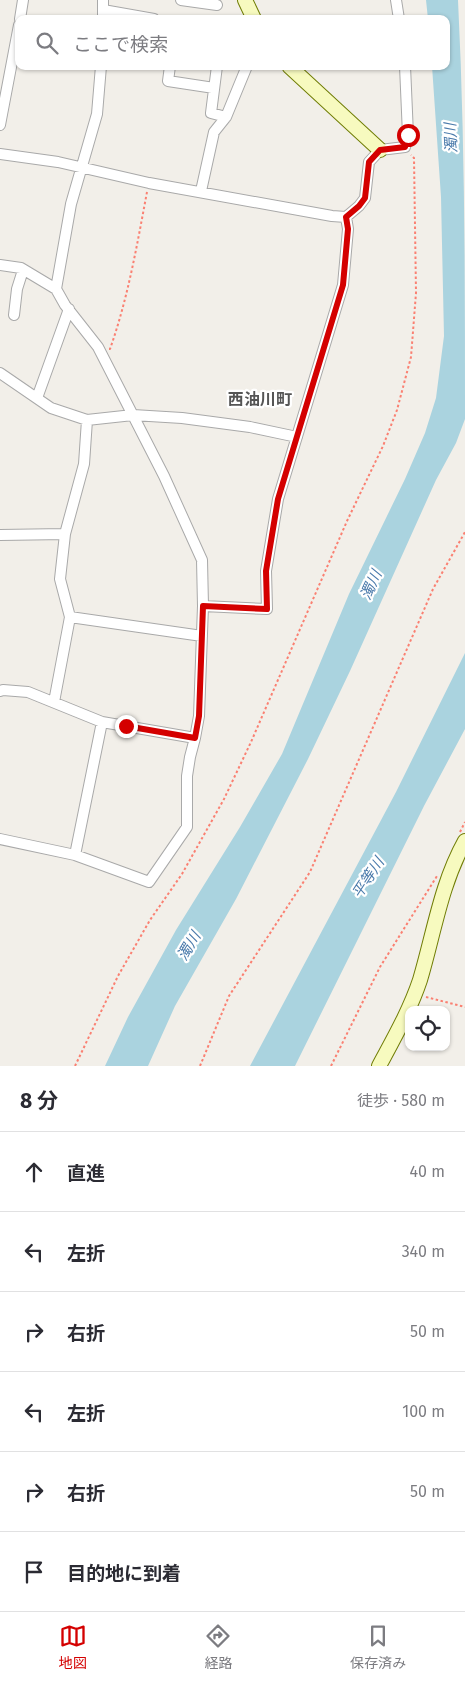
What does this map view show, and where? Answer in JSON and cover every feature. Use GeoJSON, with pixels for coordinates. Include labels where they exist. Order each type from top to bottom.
{"type":"FeatureCollection","features":[{"type":"Feature","properties":{"kind":"street"},"geometry":{"type":"LineString","coordinates":[[21,15],[23,0]]}},
{"type":"Feature","properties":{"kind":"street"},"geometry":{"type":"LineString","coordinates":[[181,0],[217,5]]}},
{"type":"Feature","properties":{"kind":"street"},"geometry":{"type":"LineString","coordinates":[[245,0],[252,15]]}},
{"type":"Feature","properties":{"kind":"street"},"geometry":{"type":"LineString","coordinates":[[396,0],[398,15]]}},
{"type":"Feature","properties":{"kind":"street"},"geometry":{"type":"LineString","coordinates":[[103,10],[131,15]]}},
{"type":"Feature","properties":{"kind":"street"},"geometry":{"type":"LineString","coordinates":[[0,125],[5,74],[15,39]]}},
{"type":"Feature","properties":{"kind":"street"},"geometry":{"type":"LineString","coordinates":[[56,289],[63,240],[80,168],[97,114],[101,70]]}},
{"type":"Feature","properties":{"kind":"street"},"geometry":{"type":"LineString","coordinates":[[169,70],[168,81],[214,88]]}},
{"type":"Feature","properties":{"kind":"street"},"geometry":{"type":"LineString","coordinates":[[216,70],[211,113],[226,117]]}},
{"type":"Feature","properties":{"kind":"street"},"geometry":{"type":"LineString","coordinates":[[201,191],[214,132],[226,117],[245,70]]}},
{"type":"Feature","properties":{"kind":"street"},"geometry":{"type":"LineString","coordinates":[[293,70],[380,150]]}},
{"type":"Feature","properties":{"kind":"street"},"geometry":{"type":"LineString","coordinates":[[0,154],[58,162],[149,183],[346,217],[365,198],[369,162],[380,150],[405,147],[408,135],[405,70]]}},
{"type":"Feature","properties":{"kind":"street"},"geometry":{"type":"LineString","coordinates":[[203,606],[267,609],[266,571],[278,499],[343,285],[348,229],[346,217]]}},
{"type":"Feature","properties":{"kind":"street"},"geometry":{"type":"LineString","coordinates":[[0,265],[23,270],[56,289],[98,347],[134,414],[202,560],[203,606],[199,716],[187,776],[187,827],[149,882],[75,855],[0,839]]}},
{"type":"Feature","properties":{"kind":"street"},"geometry":{"type":"LineString","coordinates":[[14,315],[17,289],[23,270]]}},
{"type":"Feature","properties":{"kind":"street"},"geometry":{"type":"LineString","coordinates":[[37,398],[69,309]]}},
{"type":"Feature","properties":{"kind":"street"},"geometry":{"type":"LineString","coordinates":[[0,373],[51,408],[87,420],[134,414],[221,423],[297,437]]}},
{"type":"Feature","properties":{"kind":"street"},"geometry":{"type":"LineString","coordinates":[[54,702],[70,617],[60,579],[65,534],[84,464],[87,420]]}},
{"type":"Feature","properties":{"kind":"street"},"geometry":{"type":"LineString","coordinates":[[0,535],[65,534]]}},
{"type":"Feature","properties":{"kind":"street"},"geometry":{"type":"LineString","coordinates":[[70,617],[202,636]]}},
{"type":"Feature","properties":{"kind":"street"},"geometry":{"type":"LineString","coordinates":[[0,691],[28,692],[102,722],[195,738]]}},
{"type":"Feature","properties":{"kind":"street"},"geometry":{"type":"LineString","coordinates":[[75,855],[102,722]]}},
{"type":"Feature","properties":{"kind":"street"},"geometry":{"type":"LineString","coordinates":[[379,1066],[401,1025],[420,981],[446,884],[461,840]]}},
{"type":"Feature","properties":{"kind":"path"},"geometry":{"type":"LineString","coordinates":[[75,1066],[118,976],[150,920],[182,874],[228,791],[347,521],[383,446],[397,410],[411,357],[416,294],[414,158],[405,147]]}},
{"type":"Feature","properties":{"kind":"path"},"geometry":{"type":"LineString","coordinates":[[106,350],[110,349],[121,316],[149,183]]}},
{"type":"Feature","properties":{"kind":"path"},"geometry":{"type":"LineString","coordinates":[[200,1066],[229,996],[310,872],[432,589],[465,532]]}},
{"type":"Feature","properties":{"kind":"path"},"geometry":{"type":"LineString","coordinates":[[461,840],[465,822]]}},
{"type":"Feature","properties":{"kind":"path"},"geometry":{"type":"LineString","coordinates":[[332,1066],[380,967],[439,872]]}},
{"type":"Feature","properties":{"kind":"path"},"geometry":{"type":"LineString","coordinates":[[414,993],[465,1007]]}},
{"type":"Feature","properties":{"kind":"water","name":"濁川"},"geometry":{"type":"Polygon","coordinates":[[[426,0],[458,0],[465,262],[465,419],[456,443],[436,480],[308,759],[236,899],[175,1006],[148,1066],[105,1066],[128,1017],[176,930],[240,827],[282,754],[349,594],[405,479],[425,433],[436,398],[444,336],[441,197],[432,70],[450,70],[450,15],[428,15],[426,0]]]}},
{"type":"Feature","properties":{"kind":"water","name":"平等川"},"geometry":{"type":"Polygon","coordinates":[[[465,653],[465,729],[424,806],[295,1066],[250,1066],[396,792],[465,653]]]}},
{"type":"Feature","properties":{"kind":"district","name":"西油川町"},"geometry":{"type":"Point","coordinates":[260,399]}},
{"type":"Feature","properties":{"kind":"route"},"geometry":{"type":"LineString","coordinates":[[126,726],[195,738],[199,716],[203,606],[267,609],[266,571],[278,499],[343,285],[348,229],[346,217],[365,198],[369,162],[380,150],[405,147],[408,135]]}}]}
